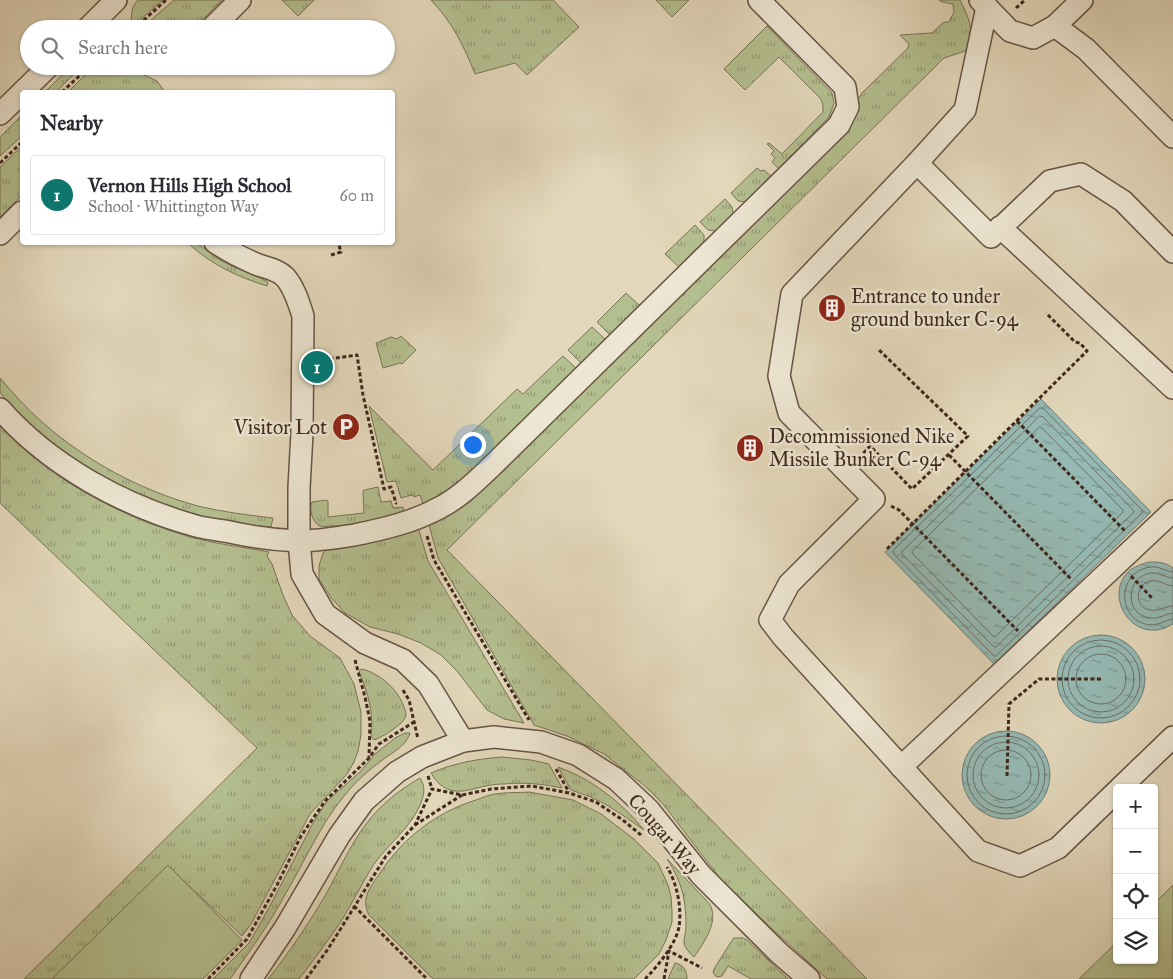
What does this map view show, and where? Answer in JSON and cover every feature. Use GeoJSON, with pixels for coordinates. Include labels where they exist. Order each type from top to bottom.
{"type":"FeatureCollection","features":[{"type":"Feature","properties":{"kind":"street"},"geometry":{"type":"LineString","coordinates":[[101,20],[116,0]]}},
{"type":"Feature","properties":{"kind":"street"},"geometry":{"type":"LineString","coordinates":[[220,20],[240,0]]}},
{"type":"Feature","properties":{"kind":"street"},"geometry":{"type":"LineString","coordinates":[[0,409],[34,443],[72,470],[140,507],[198,526],[248,536],[299,541],[334,538],[381,530],[407,522],[442,507],[465,491],[491,467],[839,125],[848,107],[844,87],[758,0]]}},
{"type":"Feature","properties":{"kind":"street"},"geometry":{"type":"LineString","coordinates":[[983,4],[1010,31],[1033,38],[1055,26],[1082,0]]}},
{"type":"Feature","properties":{"kind":"street"},"geometry":{"type":"LineString","coordinates":[[983,4],[965,110],[792,294],[779,376],[789,412],[874,499],[789,584],[770,620],[783,637],[978,851],[1020,866],[1058,848],[1113,795]]}},
{"type":"Feature","properties":{"kind":"street"},"geometry":{"type":"LineString","coordinates":[[1055,26],[1086,49],[1173,137]]}},
{"type":"Feature","properties":{"kind":"street"},"geometry":{"type":"LineString","coordinates":[[24,90],[40,75]]}},
{"type":"Feature","properties":{"kind":"street"},"geometry":{"type":"LineString","coordinates":[[0,114],[20,94]]}},
{"type":"Feature","properties":{"kind":"street"},"geometry":{"type":"LineString","coordinates":[[917,163],[991,236],[1050,181],[1081,174],[1123,201],[1173,252]]}},
{"type":"Feature","properties":{"kind":"street"},"geometry":{"type":"LineString","coordinates":[[0,234],[20,214]]}},
{"type":"Feature","properties":{"kind":"street"},"geometry":{"type":"LineString","coordinates":[[1000,227],[1170,380]]}},
{"type":"Feature","properties":{"kind":"street"},"geometry":{"type":"LineString","coordinates":[[219,245],[228,251],[274,270],[285,277],[296,295],[300,306],[302,316],[302,433],[299,541],[302,574],[325,614],[365,642],[403,660],[428,684],[463,741]]}},
{"type":"Feature","properties":{"kind":"street"},"geometry":{"type":"LineString","coordinates":[[901,767],[1173,511]]}},
{"type":"Feature","properties":{"kind":"street","name":"Cougar Way"},"geometry":{"type":"LineString","coordinates":[[250,979],[285,928],[339,836],[364,800],[397,772],[422,757],[463,741],[494,737],[542,742],[578,756],[616,779],[649,810],[701,875],[779,953],[810,979]]}},
{"type":"Feature","properties":{"kind":"street"},"geometry":{"type":"LineString","coordinates":[[1124,784],[1173,737]]}},
{"type":"Feature","properties":{"kind":"path"},"geometry":{"type":"LineString","coordinates":[[144,20],[166,0]]}},
{"type":"Feature","properties":{"kind":"path"},"geometry":{"type":"LineString","coordinates":[[64,90],[80,75]]}},
{"type":"Feature","properties":{"kind":"path"},"geometry":{"type":"LineString","coordinates":[[0,163],[20,144]]}},
{"type":"Feature","properties":{"kind":"path"},"geometry":{"type":"LineString","coordinates":[[331,255],[341,252],[339,245]]}},
{"type":"Feature","properties":{"kind":"path"},"geometry":{"type":"LineString","coordinates":[[887,549],[1087,351],[1075,342],[1046,313]]}},
{"type":"Feature","properties":{"kind":"path"},"geometry":{"type":"LineString","coordinates":[[846,470],[870,446],[912,489],[968,436],[878,349]]}},
{"type":"Feature","properties":{"kind":"path"},"geometry":{"type":"LineString","coordinates":[[314,361],[357,355],[363,394],[384,488],[391,487],[396,503],[403,502]]}},
{"type":"Feature","properties":{"kind":"path"},"geometry":{"type":"LineString","coordinates":[[1017,421],[1138,544]]}},
{"type":"Feature","properties":{"kind":"path"},"geometry":{"type":"LineString","coordinates":[[949,455],[1086,593]]}},
{"type":"Feature","properties":{"kind":"path"},"geometry":{"type":"LineString","coordinates":[[874,499],[899,510],[1030,645]]}},
{"type":"Feature","properties":{"kind":"path"},"geometry":{"type":"LineString","coordinates":[[421,516],[434,560],[527,716],[569,793]]}},
{"type":"Feature","properties":{"kind":"path"},"geometry":{"type":"LineString","coordinates":[[1118,563],[1152,598]]}},
{"type":"Feature","properties":{"kind":"path"},"geometry":{"type":"LineString","coordinates":[[355,660],[370,721],[369,758]]}},
{"type":"Feature","properties":{"kind":"path"},"geometry":{"type":"LineString","coordinates":[[1007,776],[1008,704],[1039,679],[1102,679]]}},
{"type":"Feature","properties":{"kind":"path"},"geometry":{"type":"LineString","coordinates":[[208,979],[247,939],[301,836],[325,801],[369,758],[379,744],[414,722]]}},
{"type":"Feature","properties":{"kind":"path"},"geometry":{"type":"LineString","coordinates":[[306,979],[328,949],[386,856],[415,825],[462,795],[491,789],[532,786],[569,793],[596,802],[645,838]]}},
{"type":"Feature","properties":{"kind":"path"},"geometry":{"type":"LineString","coordinates":[[415,825],[432,789],[462,795]]}},
{"type":"Feature","properties":{"kind":"path"},"geometry":{"type":"LineString","coordinates":[[664,979],[669,951],[679,928],[679,898],[666,866]]}},
{"type":"Feature","properties":{"kind":"path"},"geometry":{"type":"LineString","coordinates":[[354,906],[427,979]]}},
{"type":"Feature","properties":{"kind":"path"},"geometry":{"type":"LineString","coordinates":[[669,951],[702,968]]}},
{"type":"Feature","properties":{"kind":"path"},"geometry":{"type":"LineString","coordinates":[[645,979],[669,951]]}},
{"type":"Feature","properties":{"kind":"green space"},"geometry":{"type":"Polygon","coordinates":[[[138,0],[163,0],[140,20],[131,20],[135,3],[138,0]]]}},
{"type":"Feature","properties":{"kind":"green space"},"geometry":{"type":"Polygon","coordinates":[[[174,0],[222,0],[202,20],[151,20],[174,0]]]}},
{"type":"Feature","properties":{"kind":"green space"},"geometry":{"type":"Polygon","coordinates":[[[282,0],[314,0],[298,16],[282,0]]]}},
{"type":"Feature","properties":{"kind":"green space"},"geometry":{"type":"Polygon","coordinates":[[[431,0],[553,0],[579,27],[527,75],[515,63],[475,74],[457,35],[431,0]]]}},
{"type":"Feature","properties":{"kind":"green space"},"geometry":{"type":"Polygon","coordinates":[[[656,0],[689,0],[672,17],[656,0]]]}},
{"type":"Feature","properties":{"kind":"green space"},"geometry":{"type":"Polygon","coordinates":[[[939,0],[960,0],[970,24],[969,49],[944,58],[447,550],[867,979],[827,979],[719,877],[663,804],[645,786],[604,754],[567,736],[534,725],[438,558],[429,525],[447,515],[852,110],[862,93],[908,48],[909,44],[900,35],[932,33],[944,22],[949,22],[954,12],[953,4],[939,0]]]}},
{"type":"Feature","properties":{"kind":"green space"},"geometry":{"type":"Polygon","coordinates":[[[767,26],[832,93],[834,103],[829,117],[779,169],[772,162],[775,158],[771,154],[774,151],[767,144],[769,143],[782,154],[823,112],[823,106],[820,98],[779,57],[745,90],[724,69],[767,26]]]}},
{"type":"Feature","properties":{"kind":"green space"},"geometry":{"type":"Polygon","coordinates":[[[62,75],[73,75],[58,90],[47,90],[62,75]]]}},
{"type":"Feature","properties":{"kind":"green space"},"geometry":{"type":"Polygon","coordinates":[[[85,75],[144,75],[157,81],[164,90],[70,90],[85,75]]]}},
{"type":"Feature","properties":{"kind":"green space"},"geometry":{"type":"Polygon","coordinates":[[[20,117],[20,138],[0,156],[0,137],[20,117]]]}},
{"type":"Feature","properties":{"kind":"green space"},"geometry":{"type":"Polygon","coordinates":[[[20,148],[20,197],[0,217],[0,167],[20,148]]]}},
{"type":"Feature","properties":{"kind":"green space"},"geometry":{"type":"Polygon","coordinates":[[[757,168],[761,171],[764,170],[771,176],[746,202],[738,201],[731,193],[757,168]]]}},
{"type":"Feature","properties":{"kind":"green space"},"geometry":{"type":"Polygon","coordinates":[[[725,199],[732,207],[733,214],[716,231],[708,230],[700,222],[725,199]]]}},
{"type":"Feature","properties":{"kind":"green space"},"geometry":{"type":"Polygon","coordinates":[[[695,225],[704,235],[704,241],[679,267],[665,254],[695,225]]]}},
{"type":"Feature","properties":{"kind":"green space"},"geometry":{"type":"Polygon","coordinates":[[[190,245],[200,245],[227,264],[268,282],[267,286],[246,279],[216,264],[190,245]]]}},
{"type":"Feature","properties":{"kind":"green space"},"geometry":{"type":"Polygon","coordinates":[[[626,293],[640,306],[611,336],[597,322],[626,293]]]}},
{"type":"Feature","properties":{"kind":"green space"},"geometry":{"type":"Polygon","coordinates":[[[592,327],[606,340],[582,364],[568,350],[592,327]]]}},
{"type":"Feature","properties":{"kind":"green space"},"geometry":{"type":"Polygon","coordinates":[[[401,336],[416,350],[402,364],[383,368],[376,343],[391,337],[397,339],[401,336]]]}},
{"type":"Feature","properties":{"kind":"green space"},"geometry":{"type":"Polygon","coordinates":[[[563,356],[577,369],[468,475],[446,492],[424,506],[420,495],[401,498],[396,481],[387,482],[369,406],[433,470],[517,389],[523,394],[563,356]]]}},
{"type":"Feature","properties":{"kind":"green space"},"geometry":{"type":"Polygon","coordinates":[[[0,378],[42,422],[77,449],[115,473],[156,492],[198,506],[226,512],[273,518],[271,527],[212,519],[184,511],[156,502],[102,476],[53,443],[25,420],[0,393],[0,378]]]}},
{"type":"Feature","properties":{"kind":"green space"},"geometry":{"type":"Polygon","coordinates":[[[0,426],[41,463],[88,494],[112,507],[190,537],[269,552],[267,556],[292,615],[310,636],[340,658],[354,684],[361,712],[361,735],[354,762],[347,774],[310,814],[251,924],[242,936],[168,866],[52,979],[24,979],[257,748],[0,503],[0,426]]]}},
{"type":"Feature","properties":{"kind":"green space"},"geometry":{"type":"Polygon","coordinates":[[[378,487],[381,502],[391,501],[393,508],[403,507],[404,513],[368,522],[340,526],[320,526],[313,519],[312,502],[326,500],[328,501],[328,517],[364,513],[363,491],[378,487]]]}},
{"type":"Feature","properties":{"kind":"green space"},"geometry":{"type":"Polygon","coordinates":[[[418,527],[428,561],[524,723],[504,719],[487,710],[457,671],[441,655],[421,643],[398,634],[370,627],[345,613],[332,599],[319,579],[319,566],[323,553],[328,548],[418,527]]]}},
{"type":"Feature","properties":{"kind":"green space"},"geometry":{"type":"Polygon","coordinates":[[[362,669],[375,674],[393,688],[406,712],[405,718],[400,724],[374,740],[371,736],[372,719],[369,703],[359,672],[362,669]]]}},
{"type":"Feature","properties":{"kind":"green space"},"geometry":{"type":"Polygon","coordinates":[[[405,733],[410,733],[402,746],[362,777],[336,806],[273,915],[230,979],[213,979],[249,943],[314,821],[327,801],[361,771],[375,754],[395,738],[405,733]]]}},
{"type":"Feature","properties":{"kind":"green space"},"geometry":{"type":"Polygon","coordinates":[[[502,757],[549,764],[562,788],[541,784],[519,783],[455,791],[441,785],[431,773],[466,762],[502,757]]]}},
{"type":"Feature","properties":{"kind":"green space"},"geometry":{"type":"Polygon","coordinates":[[[558,767],[583,778],[605,792],[626,810],[644,830],[605,804],[571,790],[558,767]]]}},
{"type":"Feature","properties":{"kind":"green space"},"geometry":{"type":"Polygon","coordinates":[[[420,778],[424,790],[417,812],[406,828],[374,864],[340,923],[299,979],[268,979],[312,917],[363,828],[387,801],[420,778]]]}},
{"type":"Feature","properties":{"kind":"green space"},"geometry":{"type":"Polygon","coordinates":[[[529,792],[573,800],[601,814],[634,839],[658,863],[671,897],[672,922],[659,954],[634,979],[433,979],[369,915],[366,899],[372,885],[397,851],[420,829],[446,812],[487,796],[529,792]]]}},
{"type":"Feature","properties":{"kind":"green space"},"geometry":{"type":"Polygon","coordinates":[[[667,859],[707,902],[713,913],[713,920],[705,940],[694,957],[684,944],[686,919],[683,893],[673,868],[667,859]]]}},
{"type":"Feature","properties":{"kind":"green space"},"geometry":{"type":"Polygon","coordinates":[[[168,865],[242,940],[203,979],[52,979],[168,865]]]}},
{"type":"Feature","properties":{"kind":"green space"},"geometry":{"type":"Polygon","coordinates":[[[1173,885],[1173,979],[1079,979],[1113,946],[1113,964],[1158,964],[1158,900],[1173,885]]]}},
{"type":"Feature","properties":{"kind":"green space"},"geometry":{"type":"Polygon","coordinates":[[[734,938],[747,940],[788,979],[751,979],[728,966],[722,976],[717,977],[713,973],[714,969],[734,938]]]}},
{"type":"Feature","properties":{"kind":"green space"},"geometry":{"type":"Polygon","coordinates":[[[675,963],[681,965],[684,969],[687,979],[668,979],[675,963]]]}},
{"type":"Feature","properties":{"kind":"water"},"geometry":{"type":"Polygon","coordinates":[[[1041,399],[1151,512],[994,664],[885,552],[1041,399]]]}},
{"type":"Feature","properties":{"kind":"water"},"geometry":{"type":"Polygon","coordinates":[[[1148,562],[1161,563],[1173,568],[1173,624],[1162,629],[1150,630],[1139,627],[1130,620],[1120,601],[1119,590],[1130,570],[1148,562]]]}},
{"type":"Feature","properties":{"kind":"water"},"geometry":{"type":"Polygon","coordinates":[[[1101,635],[1118,638],[1126,642],[1138,654],[1142,662],[1145,679],[1142,696],[1138,704],[1126,716],[1118,720],[1101,723],[1084,720],[1076,716],[1064,704],[1060,696],[1057,679],[1060,662],[1064,654],[1076,642],[1084,638],[1101,635]]]}},
{"type":"Feature","properties":{"kind":"water"},"geometry":{"type":"Polygon","coordinates":[[[1006,731],[1023,734],[1031,738],[1043,750],[1047,758],[1050,775],[1047,792],[1043,800],[1031,812],[1023,816],[1006,819],[989,816],[981,812],[969,800],[965,792],[962,775],[965,758],[969,750],[981,738],[989,734],[1006,731]]]}},
{"type":"Feature","properties":{"kind":"place","name":"Entrance to under ground bunker C-94"},"geometry":{"type":"Point","coordinates":[832,308]}},
{"type":"Feature","properties":{"kind":"place","name":"Vernon Hills High School"},"geometry":{"type":"Point","coordinates":[317,367]}},
{"type":"Feature","properties":{"kind":"place","name":"Visitor Lot"},"geometry":{"type":"Point","coordinates":[346,427]}},
{"type":"Feature","properties":{"kind":"place","name":"Decommissioned Nike Missile Bunker C-94"},"geometry":{"type":"Point","coordinates":[750,448]}}]}
